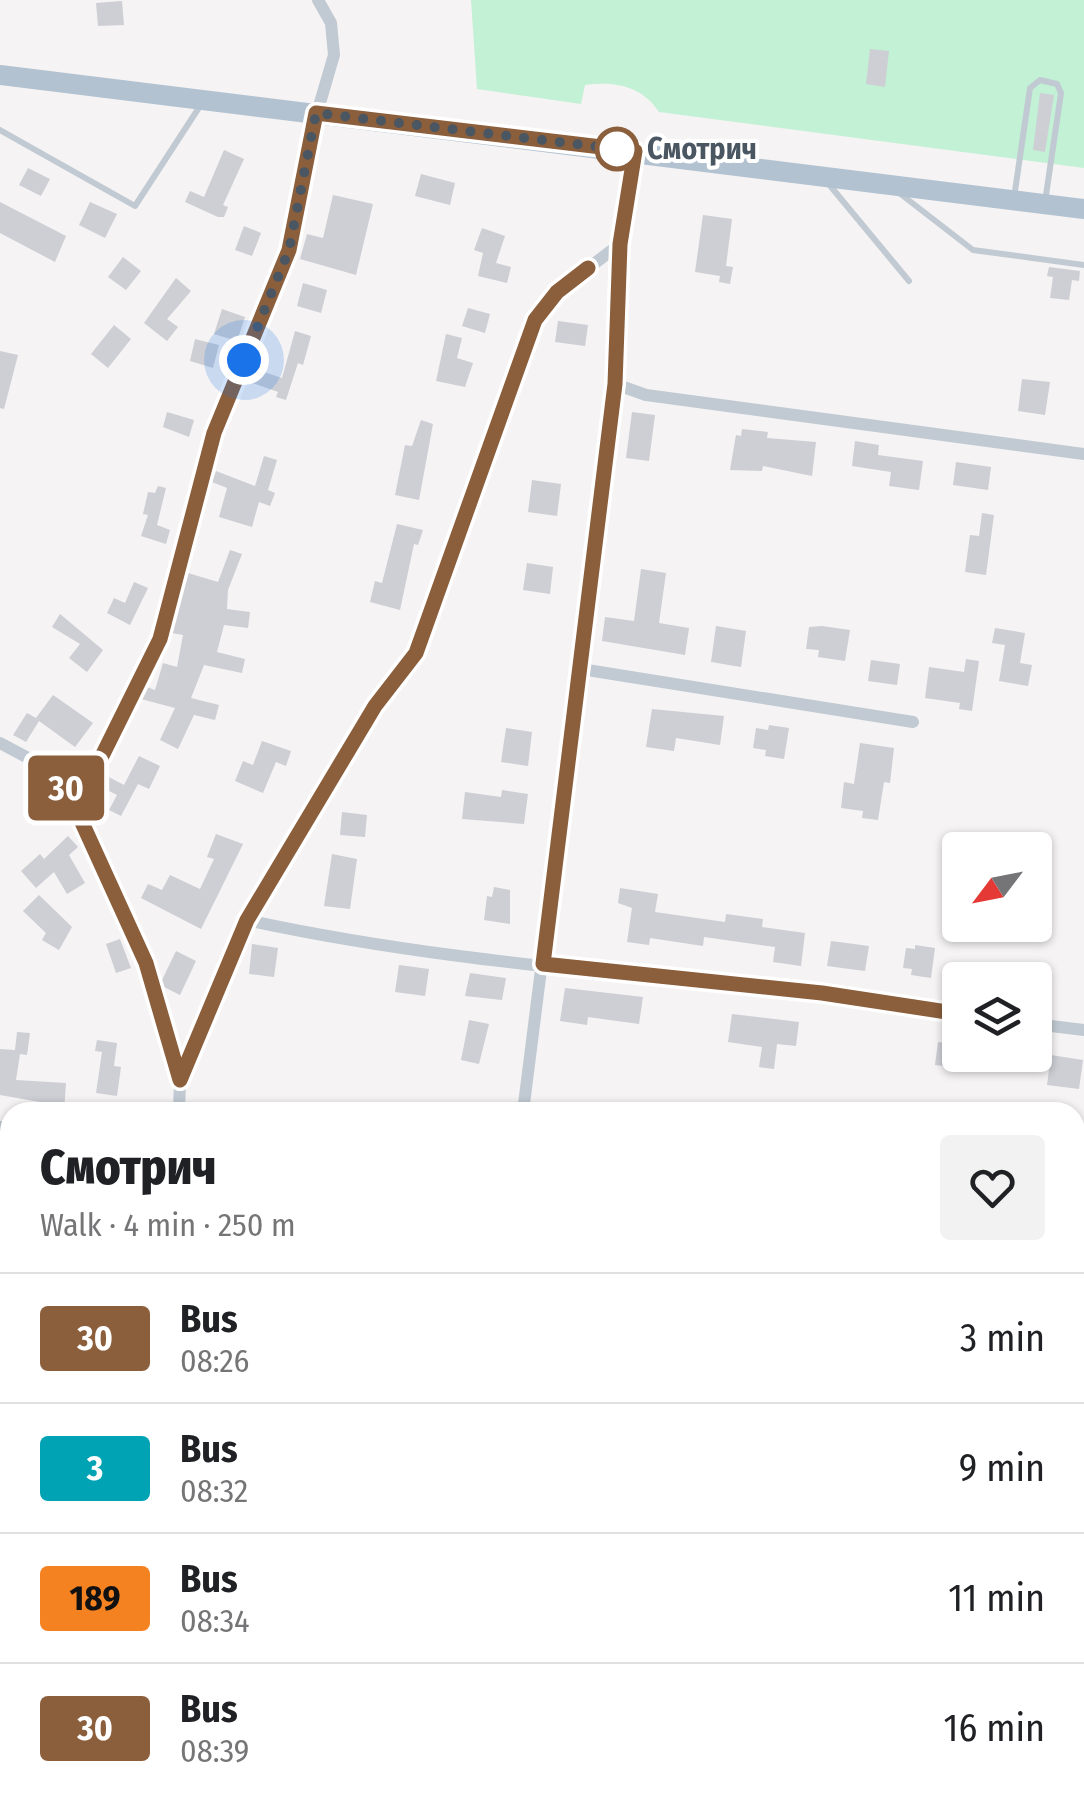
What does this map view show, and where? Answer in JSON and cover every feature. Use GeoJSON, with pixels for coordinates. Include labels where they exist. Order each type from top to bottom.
{"type":"FeatureCollection","features":[{"type":"Feature","properties":{"kind":"main road"},"geometry":{"type":"LineString","coordinates":[[0,75],[1084,209]]}},
{"type":"Feature","properties":{"kind":"street"},"geometry":{"type":"LineString","coordinates":[[64,783],[85,772],[102,756],[160,639],[214,433],[289,250],[316,113],[334,56],[331,22],[318,0]]}},
{"type":"Feature","properties":{"kind":"street"},"geometry":{"type":"LineString","coordinates":[[524,1102],[615,384],[620,244],[635,151]]}},
{"type":"Feature","properties":{"kind":"street"},"geometry":{"type":"LineString","coordinates":[[179,1102],[180,1080],[247,920],[375,706],[416,653],[535,320],[557,292],[620,244]]}},
{"type":"Feature","properties":{"kind":"street"},"geometry":{"type":"LineString","coordinates":[[615,384],[646,395],[1084,454]]}},
{"type":"Feature","properties":{"kind":"street"},"geometry":{"type":"LineString","coordinates":[[581,669],[913,722]]}},
{"type":"Feature","properties":{"kind":"street"},"geometry":{"type":"LineString","coordinates":[[0,743],[47,768],[64,783],[146,963],[180,1080]]}},
{"type":"Feature","properties":{"kind":"street"},"geometry":{"type":"LineString","coordinates":[[247,920],[320,936],[822,993],[942,1011]]}},
{"type":"Feature","properties":{"kind":"street"},"geometry":{"type":"LineString","coordinates":[[1052,1026],[1084,1030]]}},
{"type":"Feature","properties":{"kind":"lane"},"geometry":{"type":"LineString","coordinates":[[1014,199],[1030,88],[1036,81],[1053,82],[1061,92],[1045,203]]}},
{"type":"Feature","properties":{"kind":"lane"},"geometry":{"type":"LineString","coordinates":[[0,130],[135,206],[204,100]]}},
{"type":"Feature","properties":{"kind":"lane"},"geometry":{"type":"LineString","coordinates":[[820,174],[909,282]]}},
{"type":"Feature","properties":{"kind":"lane"},"geometry":{"type":"LineString","coordinates":[[885,183],[973,250],[1084,265]]}},
{"type":"Feature","properties":{"kind":"green space"},"geometry":{"type":"Polygon","coordinates":[[[471,0],[1084,0],[1084,168],[659,112],[644,96],[617,85],[585,85],[581,104],[477,89],[471,0]]]}},
{"type":"Feature","properties":{"kind":"building"},"geometry":{"type":"Polygon","coordinates":[[[122,1],[124,25],[98,26],[96,3],[122,1]]]}},
{"type":"Feature","properties":{"kind":"building"},"geometry":{"type":"Polygon","coordinates":[[[870,49],[889,51],[885,87],[866,84],[870,49]]]}},
{"type":"Feature","properties":{"kind":"building"},"geometry":{"type":"Polygon","coordinates":[[[1040,93],[1054,95],[1045,152],[1033,150],[1040,93]]]}},
{"type":"Feature","properties":{"kind":"building"},"geometry":{"type":"Polygon","coordinates":[[[224,150],[244,159],[223,205],[228,207],[224,217],[218,217],[185,202],[190,191],[204,197],[224,150]]]}},
{"type":"Feature","properties":{"kind":"building"},"geometry":{"type":"Polygon","coordinates":[[[28,168],[50,179],[41,196],[19,185],[28,168]]]}},
{"type":"Feature","properties":{"kind":"building"},"geometry":{"type":"Polygon","coordinates":[[[421,174],[455,183],[450,205],[415,196],[421,174]]]}},
{"type":"Feature","properties":{"kind":"building"},"geometry":{"type":"Polygon","coordinates":[[[333,195],[373,204],[356,275],[300,259],[307,234],[323,238],[333,195]]]}},
{"type":"Feature","properties":{"kind":"building"},"geometry":{"type":"Polygon","coordinates":[[[0,202],[66,236],[55,262],[0,233],[0,202]]]}},
{"type":"Feature","properties":{"kind":"building"},"geometry":{"type":"Polygon","coordinates":[[[90,202],[117,214],[105,238],[79,225],[90,202]]]}},
{"type":"Feature","properties":{"kind":"building"},"geometry":{"type":"Polygon","coordinates":[[[703,215],[732,219],[726,266],[733,267],[730,284],[719,282],[720,276],[695,272],[703,215]]]}},
{"type":"Feature","properties":{"kind":"building"},"geometry":{"type":"Polygon","coordinates":[[[244,226],[261,233],[252,256],[235,250],[244,226]]]}},
{"type":"Feature","properties":{"kind":"building"},"geometry":{"type":"Polygon","coordinates":[[[482,228],[505,236],[496,263],[511,267],[507,283],[478,276],[483,253],[474,250],[482,228]]]}},
{"type":"Feature","properties":{"kind":"building"},"geometry":{"type":"Polygon","coordinates":[[[123,257],[141,271],[126,290],[108,277],[123,257]]]}},
{"type":"Feature","properties":{"kind":"building"},"geometry":{"type":"Polygon","coordinates":[[[1049,267],[1080,271],[1079,281],[1072,280],[1069,300],[1050,298],[1053,277],[1047,276],[1049,267]]]}},
{"type":"Feature","properties":{"kind":"building"},"geometry":{"type":"Polygon","coordinates":[[[176,278],[191,291],[167,319],[178,327],[167,341],[144,323],[176,278]]]}},
{"type":"Feature","properties":{"kind":"building"},"geometry":{"type":"Polygon","coordinates":[[[303,283],[327,290],[321,313],[297,306],[303,283]]]}},
{"type":"Feature","properties":{"kind":"building"},"geometry":{"type":"Polygon","coordinates":[[[468,308],[490,314],[485,333],[462,326],[468,308]]]}},
{"type":"Feature","properties":{"kind":"building"},"geometry":{"type":"Polygon","coordinates":[[[222,309],[245,317],[237,341],[214,334],[222,309]]]}},
{"type":"Feature","properties":{"kind":"building"},"geometry":{"type":"Polygon","coordinates":[[[558,321],[588,325],[585,346],[555,342],[558,321]]]}},
{"type":"Feature","properties":{"kind":"building"},"geometry":{"type":"Polygon","coordinates":[[[114,325],[131,339],[108,368],[91,354],[114,325]]]}},
{"type":"Feature","properties":{"kind":"building"},"geometry":{"type":"Polygon","coordinates":[[[295,331],[311,336],[303,365],[298,363],[286,400],[276,397],[278,392],[247,381],[252,368],[282,378],[295,331]]]}},
{"type":"Feature","properties":{"kind":"building"},"geometry":{"type":"Polygon","coordinates":[[[446,334],[462,338],[457,358],[473,363],[465,387],[436,381],[446,334]]]}},
{"type":"Feature","properties":{"kind":"building"},"geometry":{"type":"Polygon","coordinates":[[[195,339],[219,345],[213,368],[190,361],[195,339]]]}},
{"type":"Feature","properties":{"kind":"building"},"geometry":{"type":"Polygon","coordinates":[[[0,351],[18,355],[4,409],[0,408],[0,351]]]}},
{"type":"Feature","properties":{"kind":"building"},"geometry":{"type":"Polygon","coordinates":[[[1022,379],[1050,382],[1045,415],[1018,411],[1022,379]]]}},
{"type":"Feature","properties":{"kind":"building"},"geometry":{"type":"Polygon","coordinates":[[[167,412],[194,420],[189,437],[163,427],[167,412]]]}},
{"type":"Feature","properties":{"kind":"building"},"geometry":{"type":"Polygon","coordinates":[[[632,412],[655,415],[649,461],[626,458],[632,412]]]}},
{"type":"Feature","properties":{"kind":"building"},"geometry":{"type":"Polygon","coordinates":[[[421,420],[433,424],[419,500],[395,495],[405,445],[412,446],[421,420]]]}},
{"type":"Feature","properties":{"kind":"building"},"geometry":{"type":"Polygon","coordinates":[[[742,429],[768,432],[767,438],[816,442],[812,476],[763,466],[762,471],[730,470],[736,435],[741,436],[742,429]]]}},
{"type":"Feature","properties":{"kind":"building"},"geometry":{"type":"Polygon","coordinates":[[[855,441],[879,445],[878,455],[923,461],[919,490],[889,486],[891,472],[852,466],[855,441]]]}},
{"type":"Feature","properties":{"kind":"building"},"geometry":{"type":"Polygon","coordinates":[[[264,456],[277,460],[268,490],[275,493],[270,506],[259,502],[252,527],[219,517],[227,488],[212,482],[216,471],[255,486],[264,456]]]}},
{"type":"Feature","properties":{"kind":"building"},"geometry":{"type":"Polygon","coordinates":[[[956,462],[991,467],[988,490],[953,485],[956,462]]]}},
{"type":"Feature","properties":{"kind":"building"},"geometry":{"type":"Polygon","coordinates":[[[532,480],[561,484],[557,516],[528,512],[532,480]]]}},
{"type":"Feature","properties":{"kind":"building"},"geometry":{"type":"Polygon","coordinates":[[[158,486],[166,488],[157,525],[170,530],[166,544],[141,536],[148,515],[143,514],[148,492],[155,493],[158,486]]]}},
{"type":"Feature","properties":{"kind":"building"},"geometry":{"type":"Polygon","coordinates":[[[982,513],[994,515],[986,575],[965,572],[970,535],[979,536],[982,513]]]}},
{"type":"Feature","properties":{"kind":"building"},"geometry":{"type":"Polygon","coordinates":[[[397,524],[423,530],[418,545],[414,544],[400,610],[370,602],[375,581],[382,583],[397,524]]]}},
{"type":"Feature","properties":{"kind":"building"},"geometry":{"type":"Polygon","coordinates":[[[230,550],[242,554],[228,590],[227,609],[250,612],[248,628],[224,625],[217,652],[245,659],[242,673],[204,665],[191,698],[219,705],[215,720],[194,715],[178,749],[160,740],[175,708],[141,699],[147,687],[155,690],[163,663],[177,667],[183,635],[172,633],[188,573],[218,582],[230,550]]]}},
{"type":"Feature","properties":{"kind":"building"},"geometry":{"type":"Polygon","coordinates":[[[527,563],[553,567],[550,594],[523,590],[527,563]]]}},
{"type":"Feature","properties":{"kind":"building"},"geometry":{"type":"Polygon","coordinates":[[[641,569],[666,573],[659,623],[689,628],[685,655],[602,641],[605,617],[634,621],[641,569]]]}},
{"type":"Feature","properties":{"kind":"building"},"geometry":{"type":"Polygon","coordinates":[[[134,582],[148,588],[130,625],[107,613],[114,598],[125,603],[134,582]]]}},
{"type":"Feature","properties":{"kind":"building"},"geometry":{"type":"Polygon","coordinates":[[[60,614],[103,650],[87,672],[69,658],[80,644],[52,627],[60,614]]]}},
{"type":"Feature","properties":{"kind":"building"},"geometry":{"type":"Polygon","coordinates":[[[716,626],[746,631],[741,667],[711,662],[716,626]]]}},
{"type":"Feature","properties":{"kind":"building"},"geometry":{"type":"Polygon","coordinates":[[[809,627],[850,630],[845,661],[818,657],[819,650],[806,649],[809,627]]]}},
{"type":"Feature","properties":{"kind":"building"},"geometry":{"type":"Polygon","coordinates":[[[995,628],[1025,633],[1020,663],[1032,665],[1028,686],[999,681],[1005,645],[992,643],[995,628]]]}},
{"type":"Feature","properties":{"kind":"building"},"geometry":{"type":"Polygon","coordinates":[[[966,659],[979,661],[972,711],[959,709],[960,703],[925,698],[929,667],[964,672],[966,659]]]}},
{"type":"Feature","properties":{"kind":"building"},"geometry":{"type":"Polygon","coordinates":[[[871,660],[900,664],[897,685],[868,681],[871,660]]]}},
{"type":"Feature","properties":{"kind":"building"},"geometry":{"type":"Polygon","coordinates":[[[53,695],[93,723],[75,747],[39,721],[26,742],[13,735],[27,713],[36,718],[53,695]]]}},
{"type":"Feature","properties":{"kind":"building"},"geometry":{"type":"Polygon","coordinates":[[[652,709],[724,716],[720,745],[676,738],[674,751],[646,747],[652,709]]]}},
{"type":"Feature","properties":{"kind":"building"},"geometry":{"type":"Polygon","coordinates":[[[769,725],[789,728],[784,759],[765,756],[766,750],[753,748],[756,728],[768,730],[769,725]]]}},
{"type":"Feature","properties":{"kind":"building"},"geometry":{"type":"Polygon","coordinates":[[[506,728],[532,732],[528,766],[501,762],[506,728]]]}},
{"type":"Feature","properties":{"kind":"building"},"geometry":{"type":"Polygon","coordinates":[[[262,741],[291,751],[286,766],[276,762],[263,793],[235,781],[243,761],[253,765],[262,741]]]}},
{"type":"Feature","properties":{"kind":"building"},"geometry":{"type":"Polygon","coordinates":[[[860,743],[894,748],[890,783],[884,782],[878,820],[862,818],[863,811],[841,808],[844,782],[854,784],[860,743]]]}},
{"type":"Feature","properties":{"kind":"building"},"geometry":{"type":"Polygon","coordinates":[[[139,756],[160,766],[149,789],[138,784],[121,816],[109,810],[117,795],[97,785],[103,774],[124,785],[139,756]]]}},
{"type":"Feature","properties":{"kind":"building"},"geometry":{"type":"Polygon","coordinates":[[[502,790],[528,794],[524,824],[462,819],[465,792],[501,797],[502,790]]]}},
{"type":"Feature","properties":{"kind":"building"},"geometry":{"type":"Polygon","coordinates":[[[342,812],[367,815],[365,837],[340,835],[342,812]]]}},
{"type":"Feature","properties":{"kind":"building"},"geometry":{"type":"Polygon","coordinates":[[[216,834],[243,844],[201,929],[141,898],[148,884],[162,890],[170,875],[200,889],[214,859],[207,857],[216,834]]]}},
{"type":"Feature","properties":{"kind":"building"},"geometry":{"type":"Polygon","coordinates":[[[68,836],[78,847],[69,855],[85,883],[67,894],[54,872],[36,888],[21,871],[40,854],[44,859],[68,836]]]}},
{"type":"Feature","properties":{"kind":"building"},"geometry":{"type":"Polygon","coordinates":[[[332,854],[357,859],[350,909],[324,906],[332,854]]]}},
{"type":"Feature","properties":{"kind":"building"},"geometry":{"type":"Polygon","coordinates":[[[494,887],[510,890],[510,924],[484,920],[487,896],[492,897],[494,887]]]}},
{"type":"Feature","properties":{"kind":"building"},"geometry":{"type":"Polygon","coordinates":[[[620,888],[658,894],[655,912],[725,922],[726,914],[763,919],[762,927],[805,933],[801,966],[773,962],[775,947],[704,937],[703,946],[650,938],[649,945],[627,942],[632,908],[618,903],[620,888]]]}},
{"type":"Feature","properties":{"kind":"building"},"geometry":{"type":"Polygon","coordinates":[[[39,895],[72,927],[59,950],[42,940],[46,933],[23,911],[39,895]]]}},
{"type":"Feature","properties":{"kind":"building"},"geometry":{"type":"Polygon","coordinates":[[[120,939],[131,968],[116,973],[106,944],[120,939]]]}},
{"type":"Feature","properties":{"kind":"building"},"geometry":{"type":"Polygon","coordinates":[[[831,941],[869,946],[865,971],[827,966],[831,941]]]}},
{"type":"Feature","properties":{"kind":"building"},"geometry":{"type":"Polygon","coordinates":[[[252,944],[278,948],[274,977],[249,974],[252,944]]]}},
{"type":"Feature","properties":{"kind":"building"},"geometry":{"type":"Polygon","coordinates":[[[915,945],[935,948],[931,978],[911,975],[912,969],[903,968],[906,948],[915,949],[915,945]]]}},
{"type":"Feature","properties":{"kind":"building"},"geometry":{"type":"Polygon","coordinates":[[[176,951],[196,961],[180,995],[164,987],[162,980],[176,951]]]}},
{"type":"Feature","properties":{"kind":"building"},"geometry":{"type":"Polygon","coordinates":[[[399,965],[429,969],[425,996],[395,992],[399,965]]]}},
{"type":"Feature","properties":{"kind":"building"},"geometry":{"type":"Polygon","coordinates":[[[470,973],[506,978],[502,1000],[465,996],[470,973]]]}},
{"type":"Feature","properties":{"kind":"building"},"geometry":{"type":"Polygon","coordinates":[[[565,988],[643,997],[639,1024],[588,1017],[587,1025],[560,1021],[565,988]]]}},
{"type":"Feature","properties":{"kind":"building"},"geometry":{"type":"Polygon","coordinates":[[[732,1014],[799,1022],[796,1046],[777,1044],[774,1069],[759,1067],[762,1047],[728,1042],[732,1014]]]}},
{"type":"Feature","properties":{"kind":"building"},"geometry":{"type":"Polygon","coordinates":[[[469,1020],[489,1024],[479,1064],[461,1060],[469,1020]]]}},
{"type":"Feature","properties":{"kind":"building"},"geometry":{"type":"Polygon","coordinates":[[[17,1032],[30,1033],[27,1055],[20,1054],[16,1080],[66,1083],[65,1102],[0,1095],[0,1049],[15,1050],[17,1032]]]}},
{"type":"Feature","properties":{"kind":"building"},"geometry":{"type":"Polygon","coordinates":[[[97,1040],[117,1043],[114,1066],[121,1067],[117,1096],[96,1093],[102,1052],[95,1051],[97,1040]]]}},
{"type":"Feature","properties":{"kind":"building"},"geometry":{"type":"Polygon","coordinates":[[[938,1042],[942,1043],[942,1066],[935,1065],[938,1042]]]}},
{"type":"Feature","properties":{"kind":"building"},"geometry":{"type":"Polygon","coordinates":[[[1052,1055],[1083,1060],[1079,1089],[1047,1085],[1052,1055]]]}},
{"type":"Feature","properties":{"kind":"bus line","name":"30"},"geometry":{"type":"LineString","coordinates":[[588,268],[557,292],[535,320],[416,653],[375,706],[247,920],[180,1080],[146,963],[64,783],[85,772],[102,756],[160,639],[214,433],[289,250],[316,113],[635,151],[620,244],[615,384],[543,964],[822,993],[942,1011]]}},
{"type":"Feature","properties":{"kind":"place","name":"Смотрич"},"geometry":{"type":"Point","coordinates":[617,149]}},
{"type":"Feature","properties":{"kind":"route"},"geometry":{"type":"LineString","coordinates":[[244,360],[289,250],[316,113],[617,149]]}}]}
